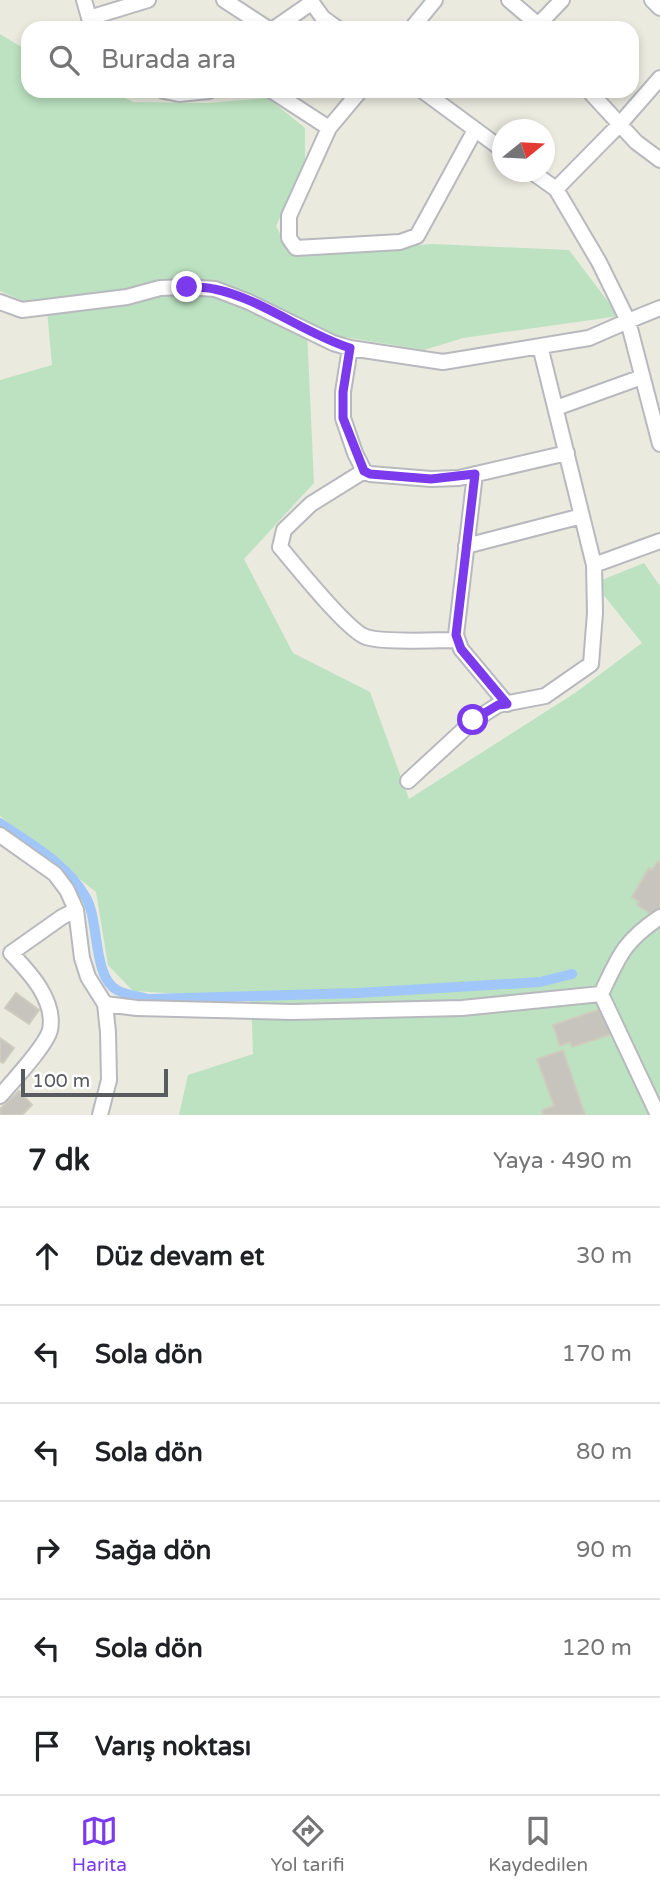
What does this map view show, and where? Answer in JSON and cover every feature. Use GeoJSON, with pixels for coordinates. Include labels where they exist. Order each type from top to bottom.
{"type":"FeatureCollection","features":[{"type":"Feature","properties":{"kind":"street"},"geometry":{"type":"LineString","coordinates":[[83,0],[90,21]]}},
{"type":"Feature","properties":{"kind":"street"},"geometry":{"type":"LineString","coordinates":[[96,21],[148,0]]}},
{"type":"Feature","properties":{"kind":"street"},"geometry":{"type":"LineString","coordinates":[[224,0],[256,21]]}},
{"type":"Feature","properties":{"kind":"street"},"geometry":{"type":"LineString","coordinates":[[418,21],[435,0]]}},
{"type":"Feature","properties":{"kind":"street"},"geometry":{"type":"LineString","coordinates":[[509,0],[534,21]]}},
{"type":"Feature","properties":{"kind":"street"},"geometry":{"type":"LineString","coordinates":[[544,21],[562,0]]}},
{"type":"Feature","properties":{"kind":"street"},"geometry":{"type":"LineString","coordinates":[[285,21],[311,2],[327,21]]}},
{"type":"Feature","properties":{"kind":"street"},"geometry":{"type":"LineString","coordinates":[[555,189],[619,125],[660,78]]}},
{"type":"Feature","properties":{"kind":"street"},"geometry":{"type":"LineString","coordinates":[[283,98],[329,128]]}},
{"type":"Feature","properties":{"kind":"street"},"geometry":{"type":"LineString","coordinates":[[354,98],[329,128],[289,215],[289,238],[296,248],[400,242],[417,236],[475,130]]}},
{"type":"Feature","properties":{"kind":"street"},"geometry":{"type":"LineString","coordinates":[[432,98],[492,143]]}},
{"type":"Feature","properties":{"kind":"street"},"geometry":{"type":"LineString","coordinates":[[595,98],[636,142],[660,160]]}},
{"type":"Feature","properties":{"kind":"street"},"geometry":{"type":"LineString","coordinates":[[546,182],[555,189],[599,262],[628,321],[642,377],[656,417],[660,444]]}},
{"type":"Feature","properties":{"kind":"street"},"geometry":{"type":"LineString","coordinates":[[0,302],[22,310],[127,298],[160,288],[215,289],[333,343],[443,362],[589,338],[660,308]]}},
{"type":"Feature","properties":{"kind":"street"},"geometry":{"type":"LineString","coordinates":[[408,780],[473,720],[498,705],[545,696],[591,664],[595,613],[594,565],[540,346]]}},
{"type":"Feature","properties":{"kind":"street"},"geometry":{"type":"LineString","coordinates":[[350,348],[343,392],[343,418],[364,471],[370,474],[431,479],[475,474],[567,453]]}},
{"type":"Feature","properties":{"kind":"street"},"geometry":{"type":"LineString","coordinates":[[555,408],[642,377]]}},
{"type":"Feature","properties":{"kind":"street"},"geometry":{"type":"LineString","coordinates":[[364,471],[311,504],[284,530],[280,548],[359,634],[377,638],[457,640]]}},
{"type":"Feature","properties":{"kind":"street"},"geometry":{"type":"LineString","coordinates":[[475,474],[456,629],[457,640],[461,649],[507,704]]}},
{"type":"Feature","properties":{"kind":"street"},"geometry":{"type":"LineString","coordinates":[[466,546],[582,516]]}},
{"type":"Feature","properties":{"kind":"street"},"geometry":{"type":"LineString","coordinates":[[594,565],[660,541]]}},
{"type":"Feature","properties":{"kind":"street"},"geometry":{"type":"LineString","coordinates":[[0,835],[55,874],[67,890],[76,910],[82,958],[88,977],[105,1004],[109,1080],[100,1115]]}},
{"type":"Feature","properties":{"kind":"street"},"geometry":{"type":"LineString","coordinates":[[0,1096],[38,1051],[50,1030],[48,1010],[41,991],[32,976],[6,953],[76,910]]}},
{"type":"Feature","properties":{"kind":"street"},"geometry":{"type":"LineString","coordinates":[[601,994],[622,950],[641,930],[660,917]]}},
{"type":"Feature","properties":{"kind":"street"},"geometry":{"type":"LineString","coordinates":[[105,1004],[137,1008],[292,1012],[461,1008],[601,994]]}},
{"type":"Feature","properties":{"kind":"street"},"geometry":{"type":"LineString","coordinates":[[601,994],[658,1115]]}},
{"type":"Feature","properties":{"kind":"green space"},"geometry":{"type":"Polygon","coordinates":[[[0,34],[21,47],[21,98],[124,98],[134,102],[208,103],[268,98],[305,128],[305,163],[276,226],[291,255],[432,244],[569,250],[619,316],[463,338],[424,350],[307,331],[314,483],[244,559],[293,653],[370,692],[409,799],[575,693],[642,643],[594,583],[644,563],[660,586],[660,1115],[179,1115],[188,1075],[253,1054],[251,998],[133,991],[108,965],[96,892],[0,816],[0,380],[52,365],[47,311],[0,291],[0,34]]]}},
{"type":"Feature","properties":{"kind":"building"},"geometry":{"type":"Polygon","coordinates":[[[658,861],[660,911],[656,917],[637,905],[639,902],[632,897],[649,868],[652,870],[658,861]]]}},
{"type":"Feature","properties":{"kind":"building"},"geometry":{"type":"Polygon","coordinates":[[[16,993],[39,1010],[29,1024],[5,1008],[16,993]]]}},
{"type":"Feature","properties":{"kind":"building"},"geometry":{"type":"Polygon","coordinates":[[[606,1007],[615,1033],[572,1047],[570,1042],[560,1046],[553,1025],[606,1007]]]}},
{"type":"Feature","properties":{"kind":"building"},"geometry":{"type":"Polygon","coordinates":[[[0,1038],[14,1048],[3,1063],[0,1061],[0,1038]]]}},
{"type":"Feature","properties":{"kind":"building"},"geometry":{"type":"Polygon","coordinates":[[[563,1050],[585,1115],[543,1115],[542,1110],[554,1106],[537,1059],[563,1050]]]}},
{"type":"Feature","properties":{"kind":"building"},"geometry":{"type":"Polygon","coordinates":[[[19,1091],[32,1105],[22,1115],[0,1115],[0,1109],[19,1091]]]}},
{"type":"Feature","properties":{"kind":"waterway"},"geometry":{"type":"LineString","coordinates":[[0,823],[47,855],[77,884],[90,906],[104,973],[109,983],[128,994],[148,999],[358,993],[540,982],[572,974]]}},
{"type":"Feature","properties":{"kind":"route"},"geometry":{"type":"LineString","coordinates":[[187,287],[215,289],[333,343],[350,348],[343,392],[343,418],[364,471],[370,474],[431,479],[459,478],[475,474],[456,635],[461,649],[507,704],[498,705],[473,720]]}}]}
